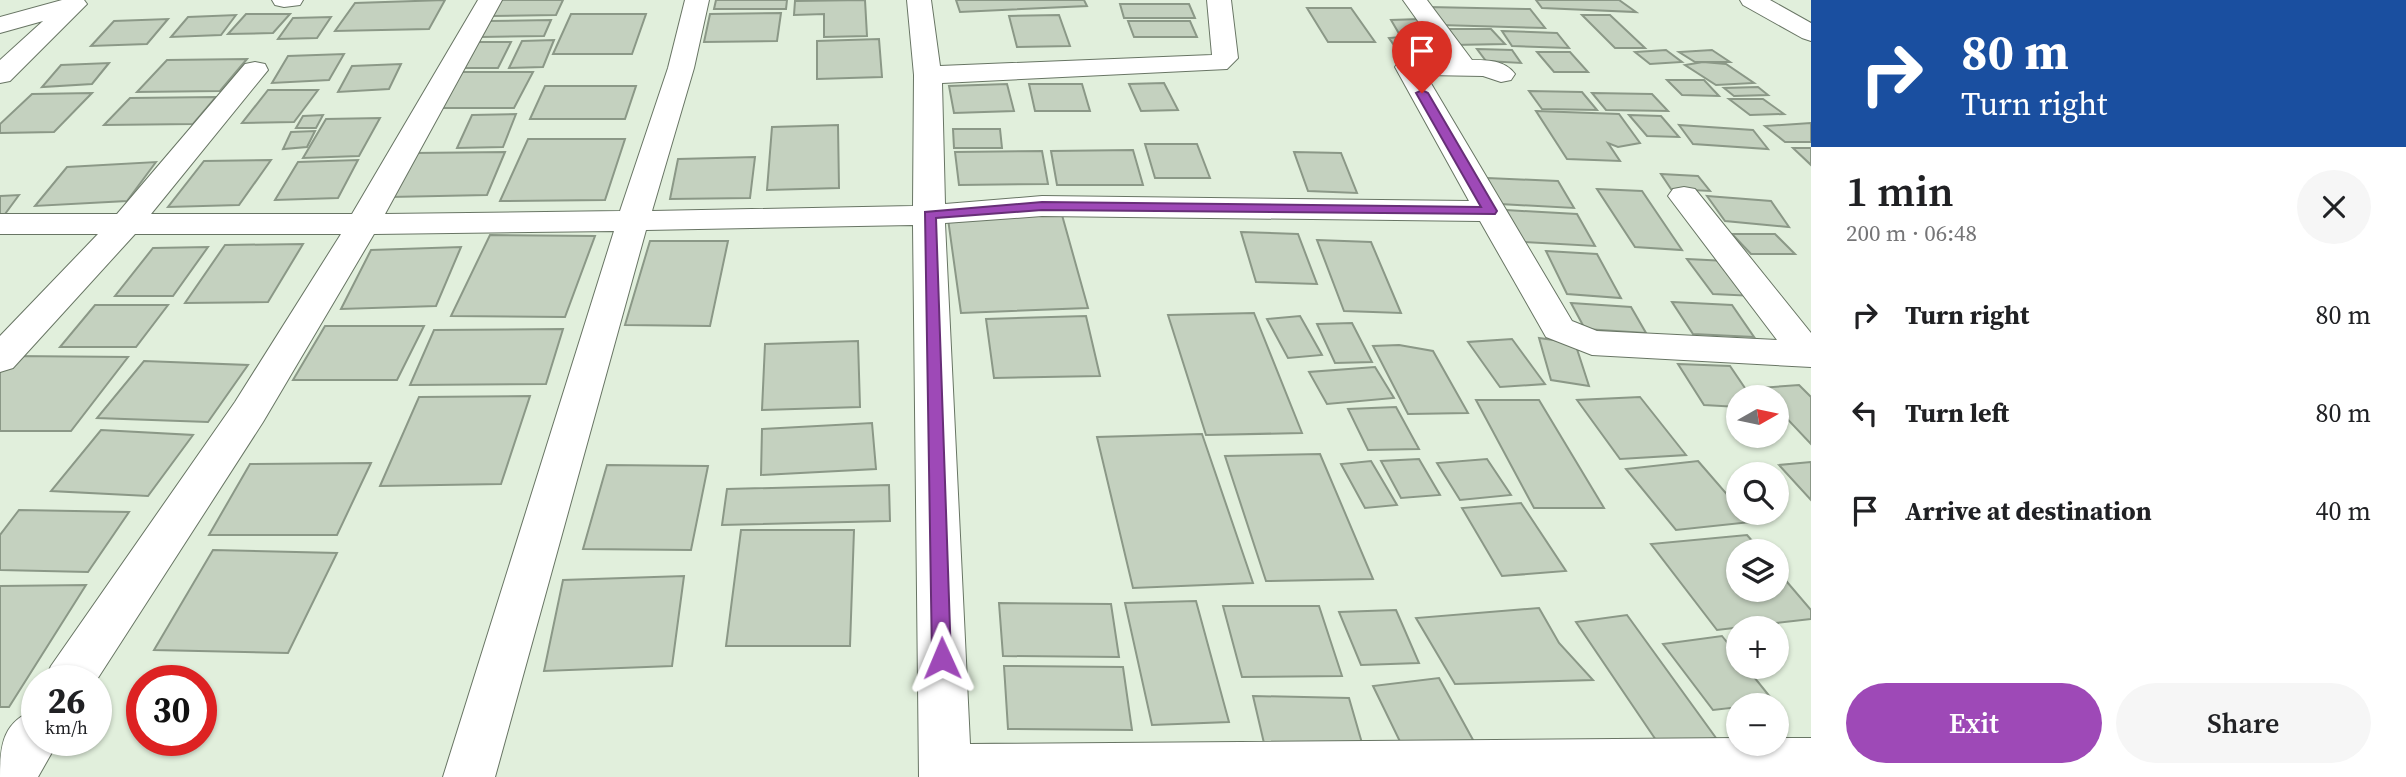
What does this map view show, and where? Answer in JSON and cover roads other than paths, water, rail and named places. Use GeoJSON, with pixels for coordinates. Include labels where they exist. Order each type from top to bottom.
{"type":"FeatureCollection","features":[{"type":"Feature","properties":{"kind":"main road"},"geometry":{"type":"LineString","coordinates":[[284,0],[290,0]]}},
{"type":"Feature","properties":{"kind":"main road"},"geometry":{"type":"LineString","coordinates":[[79,665],[248,412],[363,224],[490,0]]}},
{"type":"Feature","properties":{"kind":"main road"},"geometry":{"type":"LineString","coordinates":[[469,777],[633,220],[681,68],[697,0]]}},
{"type":"Feature","properties":{"kind":"main road"},"geometry":{"type":"LineString","coordinates":[[919,0],[929,75],[929,215],[945,773],[1811,762]]}},
{"type":"Feature","properties":{"kind":"main road"},"geometry":{"type":"LineString","coordinates":[[929,75],[1218,63],[1225,58],[1219,0]]}},
{"type":"Feature","properties":{"kind":"main road"},"geometry":{"type":"LineString","coordinates":[[1415,0],[1463,66]]}},
{"type":"Feature","properties":{"kind":"main road"},"geometry":{"type":"LineString","coordinates":[[1752,0],[1811,33]]}},
{"type":"Feature","properties":{"kind":"main road"},"geometry":{"type":"LineString","coordinates":[[0,6],[80,2]]}},
{"type":"Feature","properties":{"kind":"main road"},"geometry":{"type":"LineString","coordinates":[[0,25],[80,2]]}},
{"type":"Feature","properties":{"kind":"main road"},"geometry":{"type":"LineString","coordinates":[[0,75],[80,2]]}},
{"type":"Feature","properties":{"kind":"main road"},"geometry":{"type":"LineString","coordinates":[[1501,74],[1492,68],[1408,67],[1559,329],[1592,343],[1810,354]]}},
{"type":"Feature","properties":{"kind":"main road"},"geometry":{"type":"LineString","coordinates":[[0,359],[125,225],[256,70]]}},
{"type":"Feature","properties":{"kind":"main road"},"geometry":{"type":"LineString","coordinates":[[1684,196],[1810,354]]}},
{"type":"Feature","properties":{"kind":"main road"},"geometry":{"type":"LineString","coordinates":[[0,224],[363,224],[929,215],[1042,206],[1490,211]]}}]}
